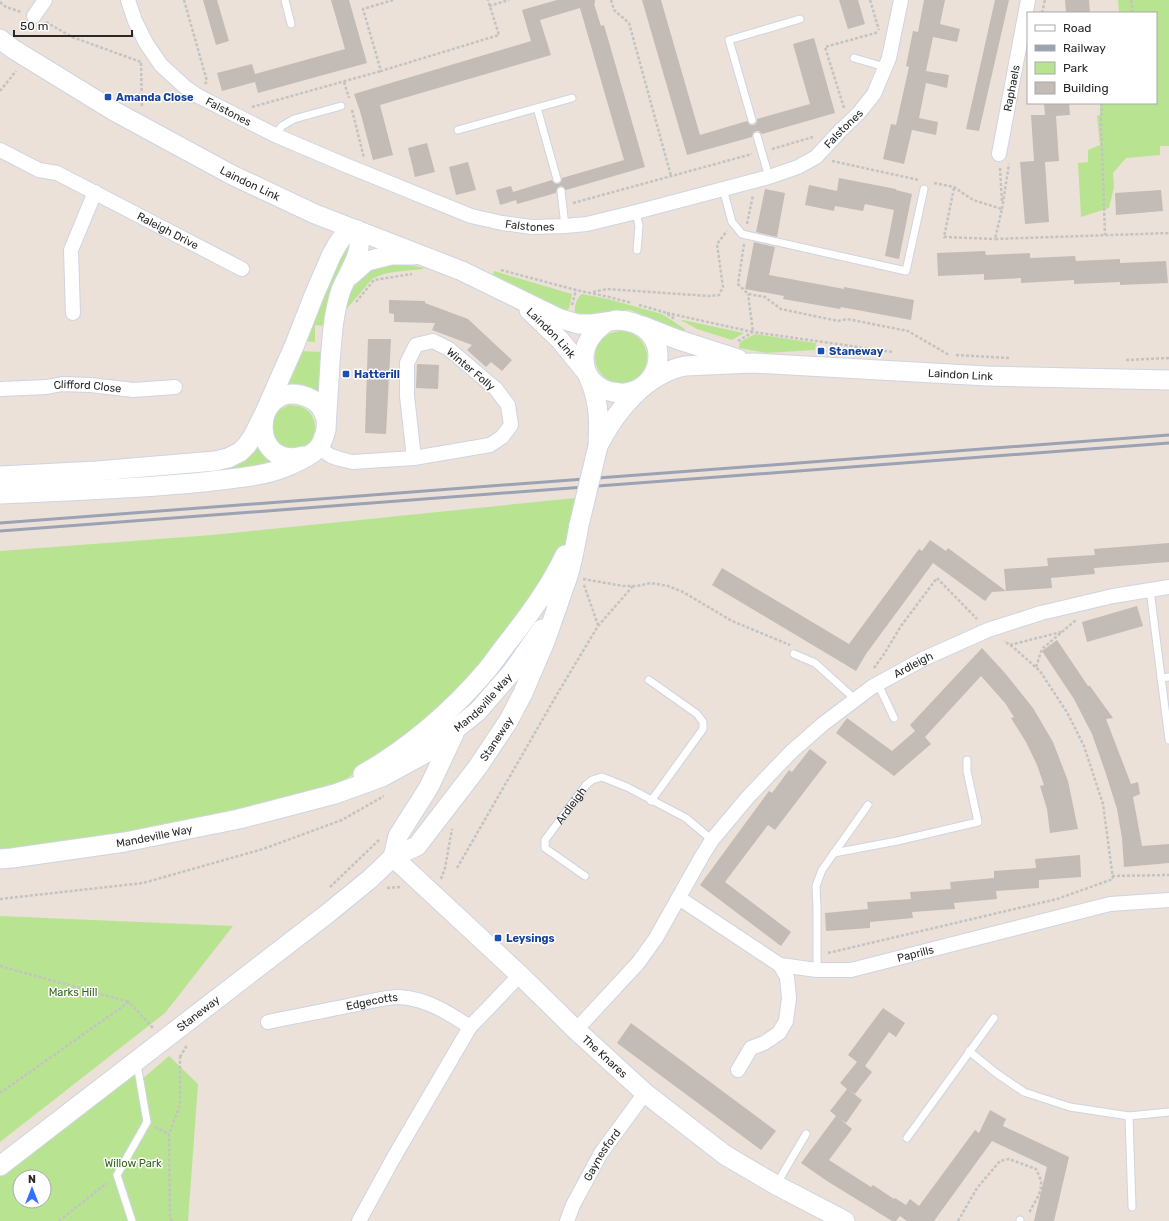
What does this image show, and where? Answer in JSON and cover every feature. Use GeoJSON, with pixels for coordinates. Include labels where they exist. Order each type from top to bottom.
{"type":"FeatureCollection","features":[{"type":"Feature","properties":{"kind":"main road","name":"Laindon Link"},"geometry":{"type":"LineString","coordinates":[[0,39],[121,115],[232,175],[315,214],[357,230],[424,265],[462,271],[567,321],[578,324],[607,322]]}},
{"type":"Feature","properties":{"kind":"main road"},"geometry":{"type":"LineString","coordinates":[[315,214],[322,218],[333,232],[334,242],[331,256]]}},
{"type":"Feature","properties":{"kind":"main road"},"geometry":{"type":"LineString","coordinates":[[0,476],[215,461],[228,458],[240,452],[253,436],[265,412],[331,256],[344,235],[350,231],[357,230],[359,235],[358,250],[355,262],[342,289],[336,306],[326,430],[323,440],[314,451],[297,462],[282,469],[267,473],[233,478],[178,484],[0,494]]}},
{"type":"Feature","properties":{"kind":"main road"},"geometry":{"type":"LineString","coordinates":[[342,289],[349,277],[367,262],[391,255],[411,255],[424,265]]}},
{"type":"Feature","properties":{"kind":"main road","name":"Laindon Link"},"geometry":{"type":"LineString","coordinates":[[515,297],[560,340],[587,375]]}},
{"type":"Feature","properties":{"kind":"main road"},"geometry":{"type":"LineString","coordinates":[[625,320],[635,323],[645,329],[652,337],[658,355],[657,366],[653,376],[644,386],[633,391],[614,393],[597,385],[587,375],[584,363],[587,345],[592,335],[607,322],[625,320]]}},
{"type":"Feature","properties":{"kind":"main road","name":"Laindon Link"},"geometry":{"type":"LineString","coordinates":[[635,323],[676,340],[753,363]]}},
{"type":"Feature","properties":{"kind":"main road","name":"Laindon Link"},"geometry":{"type":"LineString","coordinates":[[644,386],[657,377],[676,368],[753,363],[987,376],[1169,380]]}},
{"type":"Feature","properties":{"kind":"main road","name":"Mandeville Way"},"geometry":{"type":"LineString","coordinates":[[0,858],[20,857],[125,842],[238,819],[335,794],[382,777],[426,753],[456,729],[478,710],[512,672],[545,624],[562,593],[570,569],[598,446],[600,426],[599,416],[596,398],[587,375]]}},
{"type":"Feature","properties":{"kind":"main road","name":"Mandeville Way"},"geometry":{"type":"LineString","coordinates":[[598,446],[607,428],[617,414],[644,386]]}},
{"type":"Feature","properties":{"kind":"main road"},"geometry":{"type":"LineString","coordinates":[[314,451],[292,458],[277,454],[270,448],[262,431],[265,412],[274,401],[289,394],[308,397],[317,403],[323,409],[326,419]]}},
{"type":"Feature","properties":{"kind":"main road","name":"Mandeville Way"},"geometry":{"type":"LineString","coordinates":[[306,802],[373,769],[416,739],[486,672],[532,611],[557,572],[579,525]]}},
{"type":"Feature","properties":{"kind":"main road","name":"Staneway"},"geometry":{"type":"LineString","coordinates":[[0,1166],[327,914],[370,879],[393,857],[417,846],[477,768],[508,720],[523,693],[553,621],[562,593]]}},
{"type":"Feature","properties":{"kind":"main road"},"geometry":{"type":"LineString","coordinates":[[393,857],[398,836],[429,787],[478,684],[486,672]]}},
{"type":"Feature","properties":{"kind":"main road","name":"The Knares"},"geometry":{"type":"LineString","coordinates":[[393,857],[520,975],[576,1030],[646,1093],[725,1155],[838,1220]]}},
{"type":"Feature","properties":{"kind":"street"},"geometry":{"type":"LineString","coordinates":[[34,16],[45,0]]}},
{"type":"Feature","properties":{"kind":"street","name":"Falstones"},"geometry":{"type":"LineString","coordinates":[[128,0],[134,21],[146,43],[161,65],[198,96],[276,135],[471,216],[502,223],[532,227],[587,224],[636,212],[769,177],[798,167],[816,157],[858,114],[874,94],[889,58],[901,0]]}},
{"type":"Feature","properties":{"kind":"street","name":"Raphaels"},"geometry":{"type":"LineString","coordinates":[[1005,155],[1028,0]]}},
{"type":"Feature","properties":{"kind":"street","name":"Raleigh Drive"},"geometry":{"type":"LineString","coordinates":[[0,150],[39,170],[57,173],[242,269]]}},
{"type":"Feature","properties":{"kind":"street"},"geometry":{"type":"LineString","coordinates":[[73,313],[71,250],[95,192]]}},
{"type":"Feature","properties":{"kind":"street","name":"Winter Folly"},"geometry":{"type":"LineString","coordinates":[[314,451],[353,462],[414,458],[490,445],[502,437],[511,425],[508,405],[496,389],[449,349],[433,341],[416,345],[407,363],[407,396],[414,458]]}},
{"type":"Feature","properties":{"kind":"street","name":"Clifford Close"},"geometry":{"type":"LineString","coordinates":[[0,389],[47,387],[62,384],[91,384],[133,390],[175,387]]}},
{"type":"Feature","properties":{"kind":"street","name":"Ardleigh"},"geometry":{"type":"LineString","coordinates":[[576,1030],[638,963],[656,938],[712,840],[748,797],[791,752],[823,724],[878,684],[923,659],[988,630],[1041,613],[1113,596],[1169,587]]}},
{"type":"Feature","properties":{"kind":"street","name":"Paprills"},"geometry":{"type":"LineString","coordinates":[[679,898],[780,965],[817,970],[851,970],[1110,904],[1169,900]]}},
{"type":"Feature","properties":{"kind":"street"},"geometry":{"type":"LineString","coordinates":[[738,1070],[751,1048],[764,1043],[778,1033],[786,1022],[789,998],[787,978],[780,965]]}},
{"type":"Feature","properties":{"kind":"street"},"geometry":{"type":"LineString","coordinates":[[359,1221],[394,1157],[470,1027],[520,975]]}},
{"type":"Feature","properties":{"kind":"street","name":"Edgecotts"},"geometry":{"type":"LineString","coordinates":[[268,1022],[400,997],[429,1004],[446,1012],[470,1027]]}},
{"type":"Feature","properties":{"kind":"street","name":"Gaynesford"},"geometry":{"type":"LineString","coordinates":[[567,1221],[573,1205],[601,1153],[646,1093]]}},
{"type":"Feature","properties":{"kind":"lane"},"geometry":{"type":"LineString","coordinates":[[285,0],[291,24]]}},
{"type":"Feature","properties":{"kind":"lane"},"geometry":{"type":"LineString","coordinates":[[752,120],[729,40],[800,19]]}},
{"type":"Feature","properties":{"kind":"lane"},"geometry":{"type":"LineString","coordinates":[[854,58],[885,67]]}},
{"type":"Feature","properties":{"kind":"lane"},"geometry":{"type":"LineString","coordinates":[[458,130],[572,98]]}},
{"type":"Feature","properties":{"kind":"lane"},"geometry":{"type":"LineString","coordinates":[[276,135],[282,126],[294,119],[341,106]]}},
{"type":"Feature","properties":{"kind":"lane"},"geometry":{"type":"LineString","coordinates":[[537,108],[557,179]]}},
{"type":"Feature","properties":{"kind":"lane"},"geometry":{"type":"LineString","coordinates":[[757,136],[769,177]]}},
{"type":"Feature","properties":{"kind":"lane"},"geometry":{"type":"LineString","coordinates":[[724,189],[733,222],[742,234],[906,271],[924,189]]}},
{"type":"Feature","properties":{"kind":"lane"},"geometry":{"type":"LineString","coordinates":[[561,191],[565,226]]}},
{"type":"Feature","properties":{"kind":"lane"},"geometry":{"type":"LineString","coordinates":[[636,212],[639,226],[637,250]]}},
{"type":"Feature","properties":{"kind":"lane"},"geometry":{"type":"LineString","coordinates":[[1150,590],[1169,740]]}},
{"type":"Feature","properties":{"kind":"lane"},"geometry":{"type":"LineString","coordinates":[[794,654],[815,663],[856,700]]}},
{"type":"Feature","properties":{"kind":"lane"},"geometry":{"type":"LineString","coordinates":[[1161,678],[1169,677]]}},
{"type":"Feature","properties":{"kind":"lane"},"geometry":{"type":"LineString","coordinates":[[649,680],[697,714],[704,722],[704,729],[651,801]]}},
{"type":"Feature","properties":{"kind":"lane"},"geometry":{"type":"LineString","coordinates":[[878,684],[894,718]]}},
{"type":"Feature","properties":{"kind":"lane"},"geometry":{"type":"LineString","coordinates":[[834,853],[897,841],[978,822],[967,771],[967,760]]}},
{"type":"Feature","properties":{"kind":"lane","name":"Ardleigh"},"geometry":{"type":"LineString","coordinates":[[585,876],[545,848],[546,840],[586,785],[592,780],[602,777],[627,787],[651,801],[686,818],[712,840]]}},
{"type":"Feature","properties":{"kind":"lane"},"geometry":{"type":"LineString","coordinates":[[817,970],[816,886],[822,870],[868,805]]}},
{"type":"Feature","properties":{"kind":"lane"},"geometry":{"type":"LineString","coordinates":[[907,1138],[994,1018]]}},
{"type":"Feature","properties":{"kind":"lane"},"geometry":{"type":"LineString","coordinates":[[969,1051],[996,1073],[1024,1092],[1070,1107],[1130,1116],[1169,1112]]}},
{"type":"Feature","properties":{"kind":"lane"},"geometry":{"type":"LineString","coordinates":[[132,1221],[117,1175],[147,1122],[136,1061]]}},
{"type":"Feature","properties":{"kind":"lane"},"geometry":{"type":"LineString","coordinates":[[1130,1116],[1132,1207]]}},
{"type":"Feature","properties":{"kind":"lane"},"geometry":{"type":"LineString","coordinates":[[776,1185],[806,1134]]}},
{"type":"Feature","properties":{"kind":"path"},"geometry":{"type":"LineString","coordinates":[[184,0],[207,82],[198,96]]}},
{"type":"Feature","properties":{"kind":"path"},"geometry":{"type":"LineString","coordinates":[[381,72],[363,9],[393,0]]}},
{"type":"Feature","properties":{"kind":"path"},"geometry":{"type":"LineString","coordinates":[[251,107],[381,72],[499,35],[488,0]]}},
{"type":"Feature","properties":{"kind":"path"},"geometry":{"type":"LineString","coordinates":[[490,6],[509,0]]}},
{"type":"Feature","properties":{"kind":"path"},"geometry":{"type":"LineString","coordinates":[[611,0],[614,10],[629,23],[671,176]]}},
{"type":"Feature","properties":{"kind":"path"},"geometry":{"type":"LineString","coordinates":[[1042,12],[1045,0]]}},
{"type":"Feature","properties":{"kind":"path"},"geometry":{"type":"LineString","coordinates":[[1131,0],[1133,12]]}},
{"type":"Feature","properties":{"kind":"path"},"geometry":{"type":"LineString","coordinates":[[0,2],[6,7],[34,16],[72,37],[141,62],[161,65]]}},
{"type":"Feature","properties":{"kind":"path"},"geometry":{"type":"LineString","coordinates":[[0,91],[27,57]]}},
{"type":"Feature","properties":{"kind":"path"},"geometry":{"type":"LineString","coordinates":[[141,62],[142,113]]}},
{"type":"Feature","properties":{"kind":"path"},"geometry":{"type":"LineString","coordinates":[[344,82],[366,162],[358,159]]}},
{"type":"Feature","properties":{"kind":"path"},"geometry":{"type":"LineString","coordinates":[[1102,104],[1101,120],[1105,235]]}},
{"type":"Feature","properties":{"kind":"path"},"geometry":{"type":"LineString","coordinates":[[563,206],[818,136]]}},
{"type":"Feature","properties":{"kind":"path"},"geometry":{"type":"LineString","coordinates":[[1002,209],[1005,155]]}},
{"type":"Feature","properties":{"kind":"path"},"geometry":{"type":"LineString","coordinates":[[995,239],[1002,209],[1005,155]]}},
{"type":"Feature","properties":{"kind":"path"},"geometry":{"type":"LineString","coordinates":[[816,157],[924,181]]}},
{"type":"Feature","properties":{"kind":"path"},"geometry":{"type":"LineString","coordinates":[[931,182],[954,187],[973,200],[1002,209]]}},
{"type":"Feature","properties":{"kind":"path"},"geometry":{"type":"LineString","coordinates":[[954,187],[944,237],[995,239],[1169,233]]}},
{"type":"Feature","properties":{"kind":"path"},"geometry":{"type":"LineString","coordinates":[[591,293],[607,289],[709,296],[719,295],[723,287],[717,244],[733,222]]}},
{"type":"Feature","properties":{"kind":"path"},"geometry":{"type":"LineString","coordinates":[[745,235],[738,284],[748,294],[753,332]]}},
{"type":"Feature","properties":{"kind":"path"},"geometry":{"type":"LineString","coordinates":[[355,304],[374,280],[424,265]]}},
{"type":"Feature","properties":{"kind":"path"},"geometry":{"type":"LineString","coordinates":[[496,268],[576,290],[609,296],[664,312],[753,332],[898,353]]}},
{"type":"Feature","properties":{"kind":"path"},"geometry":{"type":"LineString","coordinates":[[748,294],[765,296],[782,309],[838,321],[847,319],[908,331],[949,355]]}},
{"type":"Feature","properties":{"kind":"path"},"geometry":{"type":"LineString","coordinates":[[664,312],[676,320]]}},
{"type":"Feature","properties":{"kind":"path"},"geometry":{"type":"LineString","coordinates":[[734,343],[753,332]]}},
{"type":"Feature","properties":{"kind":"path"},"geometry":{"type":"LineString","coordinates":[[942,354],[1012,358]]}},
{"type":"Feature","properties":{"kind":"path"},"geometry":{"type":"LineString","coordinates":[[1122,360],[1169,358]]}},
{"type":"Feature","properties":{"kind":"path"},"geometry":{"type":"LineString","coordinates":[[817,956],[1057,899],[1113,879],[1103,804],[1084,746],[1064,709],[1040,671],[1010,645],[988,630],[937,578],[901,626],[884,654],[872,670]]}},
{"type":"Feature","properties":{"kind":"path"},"geometry":{"type":"LineString","coordinates":[[598,626],[582,579],[623,586],[651,583],[668,586],[683,592],[732,621],[793,646]]}},
{"type":"Feature","properties":{"kind":"path"},"geometry":{"type":"LineString","coordinates":[[457,868],[598,626],[633,586]]}},
{"type":"Feature","properties":{"kind":"path"},"geometry":{"type":"LineString","coordinates":[[1036,667],[1042,649],[1081,616]]}},
{"type":"Feature","properties":{"kind":"path"},"geometry":{"type":"LineString","coordinates":[[1010,645],[1062,632]]}},
{"type":"Feature","properties":{"kind":"path"},"geometry":{"type":"LineString","coordinates":[[0,899],[143,883],[263,849],[342,820],[386,795]]}},
{"type":"Feature","properties":{"kind":"path"},"geometry":{"type":"LineString","coordinates":[[326,892],[381,837]]}},
{"type":"Feature","properties":{"kind":"path"},"geometry":{"type":"LineString","coordinates":[[1112,876],[1169,875]]}},
{"type":"Feature","properties":{"kind":"path"},"geometry":{"type":"LineString","coordinates":[[0,966],[129,1002],[164,1040]]}},
{"type":"Feature","properties":{"kind":"path"},"geometry":{"type":"LineString","coordinates":[[0,1093],[129,1002]]}},
{"type":"Feature","properties":{"kind":"path"},"geometry":{"type":"LineString","coordinates":[[172,1221],[170,1218],[169,1134],[180,1104],[180,1057]]}},
{"type":"Feature","properties":{"kind":"path"},"geometry":{"type":"LineString","coordinates":[[958,1221],[977,1188],[1000,1161],[1009,1159],[1036,1169],[1041,1181],[1042,1185],[1040,1191],[1028,1216]]}},
{"type":"Feature","properties":{"kind":"path"},"geometry":{"type":"LineString","coordinates":[[59,1221],[117,1175]]}},
{"type":"Feature","properties":{"kind":"green space"},"geometry":{"type":"Polygon","coordinates":[[[1118,0],[1169,0],[1169,146],[1160,146],[1160,155],[1126,158],[1113,173],[1114,187],[1109,208],[1081,217],[1078,163],[1088,162],[1088,150],[1100,145],[1097,116],[1100,115],[1100,104],[1157,104],[1157,12],[1119,12],[1118,0]]]}},
{"type":"Feature","properties":{"kind":"green space"},"geometry":{"type":"Polygon","coordinates":[[[347,245],[350,248],[325,326],[315,325],[315,342],[304,341],[343,248],[347,245]]]}},
{"type":"Feature","properties":{"kind":"green space"},"geometry":{"type":"Polygon","coordinates":[[[391,264],[407,264],[424,268],[390,273],[372,279],[345,311],[344,305],[347,295],[359,279],[375,268],[391,264]]]}},
{"type":"Feature","properties":{"kind":"green space"},"geometry":{"type":"Polygon","coordinates":[[[494,271],[572,294],[569,308],[565,313],[493,275],[494,271]]]}},
{"type":"Feature","properties":{"kind":"green space"},"geometry":{"type":"Polygon","coordinates":[[[582,294],[608,299],[662,314],[685,329],[684,331],[630,310],[594,316],[575,314],[576,303],[582,294]]]}},
{"type":"Feature","properties":{"kind":"green space"},"geometry":{"type":"Polygon","coordinates":[[[680,319],[744,333],[732,340],[697,329],[680,319]]]}},
{"type":"Feature","properties":{"kind":"green space"},"geometry":{"type":"Polygon","coordinates":[[[621,331],[631,333],[639,339],[645,347],[647,357],[645,367],[639,375],[631,381],[621,383],[611,381],[603,375],[597,367],[595,357],[597,347],[603,339],[611,333],[621,331]]]}},
{"type":"Feature","properties":{"kind":"green space"},"geometry":{"type":"Polygon","coordinates":[[[755,334],[816,343],[815,350],[767,353],[739,348],[740,342],[755,334]]]}},
{"type":"Feature","properties":{"kind":"green space"},"geometry":{"type":"Polygon","coordinates":[[[299,351],[323,352],[321,394],[286,387],[299,351]]]}},
{"type":"Feature","properties":{"kind":"green space"},"geometry":{"type":"Polygon","coordinates":[[[289,405],[304,408],[309,412],[315,424],[315,431],[310,443],[298,450],[280,446],[272,433],[273,417],[278,410],[289,405]]]}},
{"type":"Feature","properties":{"kind":"green space"},"geometry":{"type":"Polygon","coordinates":[[[258,446],[262,453],[273,464],[225,472],[72,479],[258,446]]]}},
{"type":"Feature","properties":{"kind":"green space"},"geometry":{"type":"Polygon","coordinates":[[[585,497],[579,525],[532,611],[416,739],[306,801],[0,859],[0,551],[212,535],[585,497]]]}},
{"type":"Feature","properties":{"kind":"green space","name":"Marks Hill"},"geometry":{"type":"Polygon","coordinates":[[[0,916],[233,926],[165,1013],[0,1142],[0,916]]]}},
{"type":"Feature","properties":{"kind":"green space","name":"Willow Park"},"geometry":{"type":"Polygon","coordinates":[[[169,1056],[198,1084],[188,1221],[0,1221],[0,1166],[136,1061],[140,1081],[169,1056]]]}},
{"type":"Feature","properties":{"kind":"building"},"geometry":{"type":"Polygon","coordinates":[[[203,0],[217,0],[229,41],[216,45],[203,0]]]}},
{"type":"Feature","properties":{"kind":"building"},"geometry":{"type":"Polygon","coordinates":[[[331,0],[349,0],[367,63],[258,93],[255,82],[222,91],[217,73],[252,64],[255,74],[345,49],[331,0]]]}},
{"type":"Feature","properties":{"kind":"building"},"geometry":{"type":"Polygon","coordinates":[[[557,0],[595,0],[594,4],[601,26],[604,25],[645,167],[566,190],[560,186],[556,193],[517,204],[516,200],[500,205],[496,190],[511,186],[513,192],[552,180],[554,183],[558,184],[561,182],[562,178],[624,160],[580,8],[540,20],[551,55],[380,105],[393,155],[373,160],[354,94],[531,41],[522,10],[557,0]]]}},
{"type":"Feature","properties":{"kind":"building"},"geometry":{"type":"Polygon","coordinates":[[[642,0],[661,0],[700,135],[747,121],[750,125],[754,125],[757,122],[757,119],[810,104],[793,44],[814,38],[835,113],[762,134],[759,131],[756,131],[753,133],[752,137],[687,155],[642,0]]]}},
{"type":"Feature","properties":{"kind":"building"},"geometry":{"type":"Polygon","coordinates":[[[839,0],[858,0],[865,24],[848,29],[839,0]]]}},
{"type":"Feature","properties":{"kind":"building"},"geometry":{"type":"Polygon","coordinates":[[[924,0],[945,0],[940,24],[960,29],[957,42],[933,37],[926,71],[949,75],[947,88],[926,83],[919,118],[938,122],[936,135],[912,130],[904,164],[883,159],[891,124],[896,125],[909,67],[906,66],[913,31],[918,32],[924,0]]]}},
{"type":"Feature","properties":{"kind":"building"},"geometry":{"type":"Polygon","coordinates":[[[995,0],[1009,0],[979,131],[966,129],[995,0]]]}},
{"type":"Feature","properties":{"kind":"building"},"geometry":{"type":"Polygon","coordinates":[[[1065,0],[1089,0],[1090,12],[1066,12],[1065,0]]]}},
{"type":"Feature","properties":{"kind":"building"},"geometry":{"type":"Polygon","coordinates":[[[1044,104],[1069,104],[1070,115],[1056,116],[1059,161],[1045,162],[1049,222],[1025,224],[1020,162],[1034,161],[1031,115],[1045,115],[1044,104]]]}},
{"type":"Feature","properties":{"kind":"building"},"geometry":{"type":"Polygon","coordinates":[[[427,143],[435,172],[415,177],[408,148],[427,143]]]}},
{"type":"Feature","properties":{"kind":"building"},"geometry":{"type":"Polygon","coordinates":[[[468,162],[476,190],[456,195],[449,167],[468,162]]]}},
{"type":"Feature","properties":{"kind":"building"},"geometry":{"type":"Polygon","coordinates":[[[839,178],[896,189],[912,194],[899,259],[885,256],[894,210],[865,204],[863,211],[835,206],[834,211],[805,205],[809,185],[837,191],[839,178]]]}},
{"type":"Feature","properties":{"kind":"building"},"geometry":{"type":"Polygon","coordinates":[[[765,189],[785,193],[777,237],[756,232],[765,189]]]}},
{"type":"Feature","properties":{"kind":"building"},"geometry":{"type":"Polygon","coordinates":[[[1161,190],[1163,211],[1116,215],[1115,193],[1161,190]]]}},
{"type":"Feature","properties":{"kind":"building"},"geometry":{"type":"Polygon","coordinates":[[[754,242],[775,247],[769,275],[914,300],[911,320],[841,307],[840,309],[783,299],[784,296],[745,289],[754,242]]]}},
{"type":"Feature","properties":{"kind":"building"},"geometry":{"type":"Polygon","coordinates":[[[985,251],[986,255],[1030,253],[1030,258],[1075,256],[1076,261],[1120,259],[1120,263],[1166,261],[1168,283],[1120,285],[1120,282],[1074,284],[1074,280],[1021,283],[1021,278],[984,280],[984,274],[938,276],[937,253],[985,251]]]}},
{"type":"Feature","properties":{"kind":"building"},"geometry":{"type":"Polygon","coordinates":[[[389,300],[425,301],[425,303],[468,319],[512,360],[502,371],[491,362],[486,367],[467,350],[472,345],[432,330],[435,323],[394,322],[394,314],[389,313],[389,300]]]}},
{"type":"Feature","properties":{"kind":"building"},"geometry":{"type":"Polygon","coordinates":[[[368,339],[391,339],[386,434],[365,433],[368,339]]]}},
{"type":"Feature","properties":{"kind":"building"},"geometry":{"type":"Polygon","coordinates":[[[417,364],[439,365],[438,389],[416,388],[417,364]]]}},
{"type":"Feature","properties":{"kind":"building"},"geometry":{"type":"Polygon","coordinates":[[[930,540],[946,551],[948,548],[1006,591],[1004,569],[1048,566],[1047,558],[1095,555],[1094,549],[1169,543],[1169,562],[1094,568],[1095,574],[1051,578],[1052,588],[992,592],[985,601],[933,563],[866,654],[856,671],[712,585],[722,568],[849,644],[919,549],[922,551],[930,540]]]}},
{"type":"Feature","properties":{"kind":"building"},"geometry":{"type":"Polygon","coordinates":[[[1137,606],[1143,626],[1087,642],[1082,622],[1137,606]]]}},
{"type":"Feature","properties":{"kind":"building"},"geometry":{"type":"Polygon","coordinates":[[[1057,640],[1088,686],[1090,686],[1113,718],[1106,719],[1131,784],[1138,782],[1140,794],[1133,797],[1142,846],[1169,844],[1169,863],[1124,867],[1122,838],[1117,809],[1092,734],[1074,699],[1042,651],[1057,640]]]}},
{"type":"Feature","properties":{"kind":"building"},"geometry":{"type":"Polygon","coordinates":[[[982,648],[1005,673],[1033,708],[1053,742],[1068,781],[1078,829],[1050,833],[1047,809],[1040,786],[1044,785],[1037,765],[1026,742],[1011,718],[1014,717],[1005,703],[981,676],[925,737],[931,744],[894,776],[836,733],[847,718],[892,751],[915,731],[910,725],[982,648]]]}},
{"type":"Feature","properties":{"kind":"building"},"geometry":{"type":"Polygon","coordinates":[[[810,749],[827,762],[775,830],[768,825],[725,882],[791,932],[781,946],[700,885],[769,791],[772,793],[789,770],[792,772],[810,749]]]}},
{"type":"Feature","properties":{"kind":"building"},"geometry":{"type":"Polygon","coordinates":[[[1080,855],[1081,877],[1039,880],[1039,888],[996,891],[997,899],[954,903],[955,909],[912,912],[913,918],[870,922],[870,928],[826,931],[825,913],[868,909],[867,902],[911,899],[910,892],[951,889],[950,882],[994,878],[994,871],[1036,868],[1035,859],[1080,855]]]}},
{"type":"Feature","properties":{"kind":"building"},"geometry":{"type":"Polygon","coordinates":[[[883,1008],[905,1023],[896,1037],[889,1032],[865,1066],[872,1072],[855,1094],[850,1091],[862,1100],[846,1123],[839,1118],[852,1129],[829,1160],[871,1187],[873,1185],[894,1199],[895,1198],[906,1205],[910,1199],[919,1206],[975,1130],[979,1133],[990,1110],[1006,1119],[1003,1126],[1069,1157],[1054,1221],[1034,1221],[1047,1167],[992,1141],[934,1221],[907,1221],[900,1216],[896,1221],[892,1221],[827,1181],[801,1163],[836,1116],[830,1111],[847,1089],[840,1083],[857,1062],[848,1055],[883,1008]]]}},
{"type":"Feature","properties":{"kind":"building"},"geometry":{"type":"Polygon","coordinates":[[[631,1023],[776,1131],[761,1150],[617,1043],[631,1023]]]}},
{"type":"Feature","properties":{"kind":"railway"},"geometry":{"type":"LineString","coordinates":[[0,523],[1169,435]]}},
{"type":"Feature","properties":{"kind":"railway"},"geometry":{"type":"LineString","coordinates":[[0,531],[1169,443]]}},
{"type":"Feature","properties":{"kind":"place","name":"Amanda Close"},"geometry":{"type":"Point","coordinates":[108,97]}},
{"type":"Feature","properties":{"kind":"place","name":"Staneway"},"geometry":{"type":"Point","coordinates":[821,351]}},
{"type":"Feature","properties":{"kind":"place","name":"Hatterill"},"geometry":{"type":"Point","coordinates":[346,374]}},
{"type":"Feature","properties":{"kind":"place","name":"Leysings"},"geometry":{"type":"Point","coordinates":[498,938]}}]}
